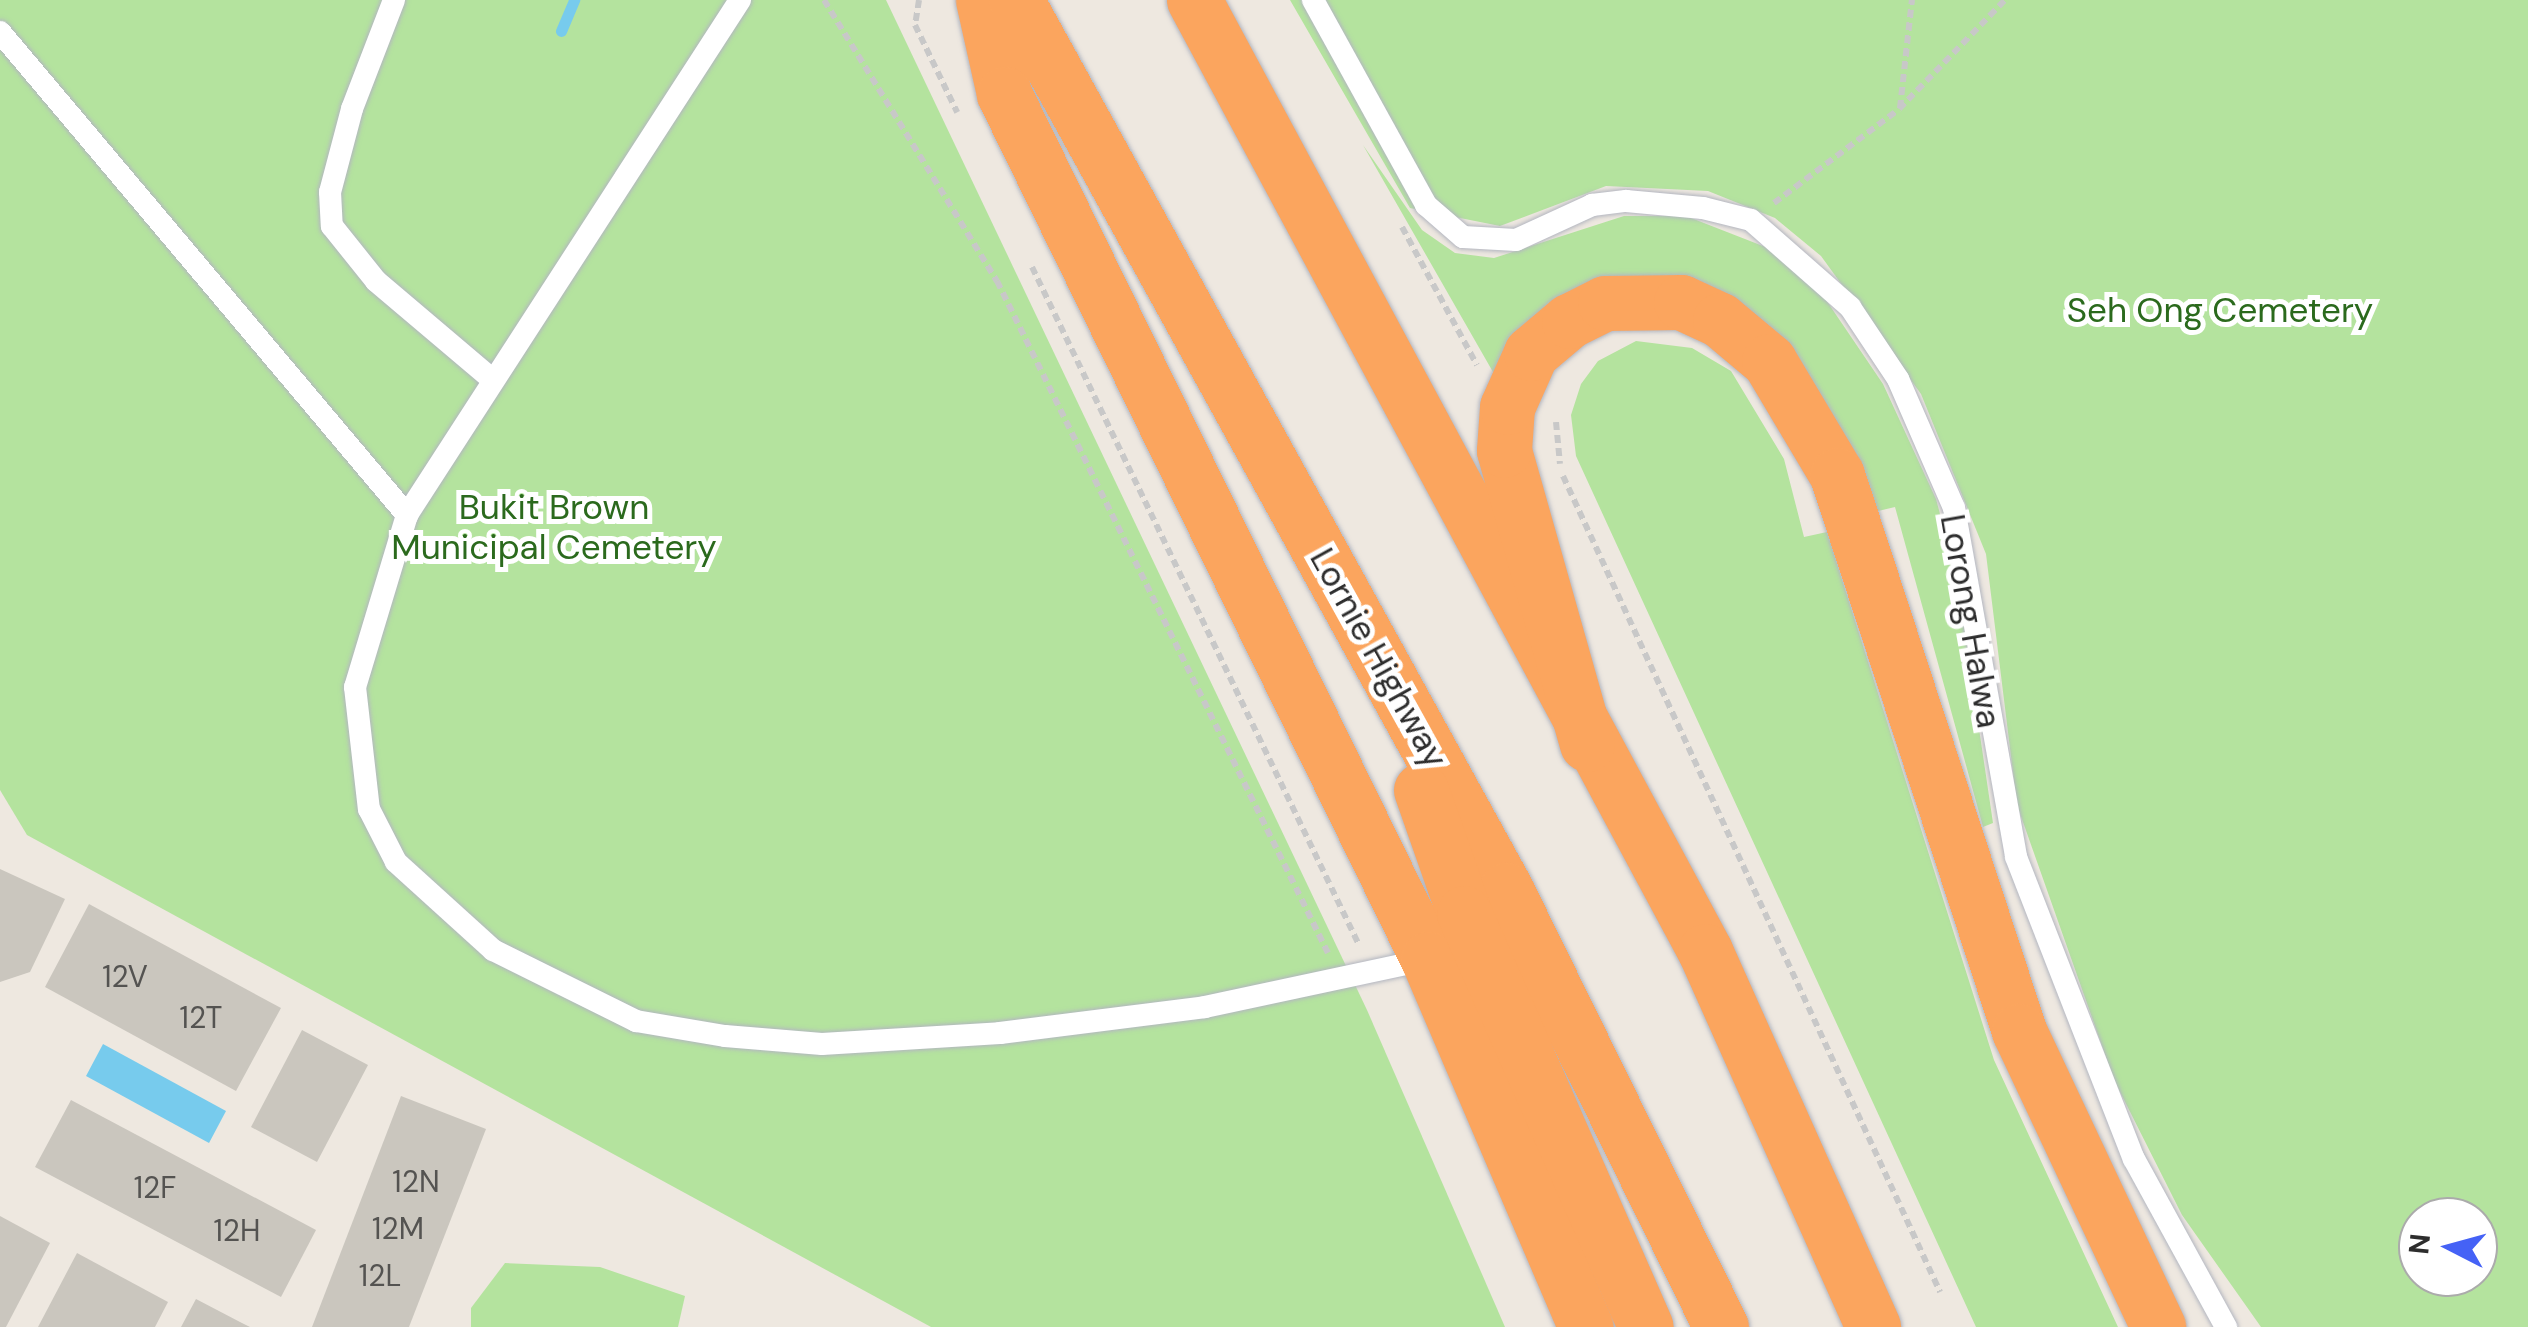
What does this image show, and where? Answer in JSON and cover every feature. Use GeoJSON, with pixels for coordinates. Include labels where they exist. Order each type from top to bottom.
{"type":"FeatureCollection","features":[{"type":"Feature","properties":{"kind":"highway"},"geometry":{"type":"LineString","coordinates":[[983,0],[1004,94],[1408,965],[1586,1327]]}},
{"type":"Feature","properties":{"kind":"highway","name":"Lornie Highway"},"geometry":{"type":"LineString","coordinates":[[1016,0],[1506,890],[1721,1327]]}},
{"type":"Feature","properties":{"kind":"highway"},"geometry":{"type":"LineString","coordinates":[[1194,0],[1587,744],[1705,951],[1873,1327]]}},
{"type":"Feature","properties":{"kind":"highway"},"geometry":{"type":"LineString","coordinates":[[1587,744],[1504,450],[1541,412],[1531,352],[1605,303],[1681,302],[1720,320],[1768,361],[1808,418],[1864,539],[2019,1031],[2158,1327]]}},
{"type":"Feature","properties":{"kind":"highway"},"geometry":{"type":"LineString","coordinates":[[1368,639],[1464,914],[1646,1327]]}},
{"type":"Feature","properties":{"kind":"lane"},"geometry":{"type":"LineString","coordinates":[[394,0],[352,109],[330,192],[332,226],[376,281],[489,377]]}},
{"type":"Feature","properties":{"kind":"lane"},"geometry":{"type":"LineString","coordinates":[[740,0],[489,377],[407,515],[355,687],[369,810],[396,862],[493,950],[636,1021],[822,1044],[1000,1033],[1342,982],[1408,965]]}},
{"type":"Feature","properties":{"kind":"lane"},"geometry":{"type":"LineString","coordinates":[[1314,0],[1426,204],[1463,237],[1516,240],[1592,205],[1626,201],[1751,220]]}},
{"type":"Feature","properties":{"kind":"lane"},"geometry":{"type":"LineString","coordinates":[[0,32],[407,515]]}},
{"type":"Feature","properties":{"kind":"lane","name":"Lorong Halwa"},"geometry":{"type":"LineString","coordinates":[[1751,220],[1850,306],[1929,441],[1969,572],[2016,857],[2134,1159],[2226,1327]]}},
{"type":"Feature","properties":{"kind":"path"},"geometry":{"type":"LineString","coordinates":[[824,0],[997,282],[1342,982]]}},
{"type":"Feature","properties":{"kind":"path"},"geometry":{"type":"LineString","coordinates":[[919,0],[915,25],[966,131]]}},
{"type":"Feature","properties":{"kind":"path"},"geometry":{"type":"LineString","coordinates":[[1900,109],[1912,0]]}},
{"type":"Feature","properties":{"kind":"path"},"geometry":{"type":"LineString","coordinates":[[1751,220],[1900,109],[2005,0]]}},
{"type":"Feature","properties":{"kind":"path"},"geometry":{"type":"LineString","coordinates":[[1393,210],[1487,394],[1541,412],[1563,476],[1940,1292]]}},
{"type":"Feature","properties":{"kind":"path"},"geometry":{"type":"LineString","coordinates":[[1026,255],[1362,950],[1408,965]]}},
{"type":"Feature","properties":{"kind":"green space","name":"Bukit Brown Municipal Cemetery"},"geometry":{"type":"Polygon","coordinates":[[[0,0],[886,0],[1367,1010],[1505,1327],[931,1327],[27,835],[0,790],[0,0]]]}},
{"type":"Feature","properties":{"kind":"green space","name":"Seh Ong Cemetery"},"geometry":{"type":"Polygon","coordinates":[[[1290,0],[2528,0],[2528,1327],[2261,1327],[2182,1215],[2114,1080],[2017,805],[1986,554],[1921,394],[1821,256],[1775,218],[1708,191],[1606,186],[1500,226],[1410,208],[1290,0]]]}},
{"type":"Feature","properties":{"kind":"green space"},"geometry":{"type":"Polygon","coordinates":[[[1363,145],[1422,230],[1455,253],[1494,258],[1624,216],[1686,216],[1768,248],[1822,294],[1883,384],[1936,499],[1956,573],[1993,823],[1983,827],[1895,507],[1874,512],[1691,280],[1618,277],[1497,379],[1363,145]]]}},
{"type":"Feature","properties":{"kind":"green space"},"geometry":{"type":"Polygon","coordinates":[[[1636,341],[1692,348],[1731,371],[1784,459],[1804,537],[1827,532],[1994,1060],[2118,1327],[1976,1327],[1576,456],[1571,415],[1581,384],[1598,361],[1636,341]]]}},
{"type":"Feature","properties":{"kind":"green space"},"geometry":{"type":"Polygon","coordinates":[[[505,1263],[600,1267],[685,1296],[678,1327],[471,1327],[471,1308],[505,1263]]]}},
{"type":"Feature","properties":{"kind":"water"},"geometry":{"type":"Polygon","coordinates":[[[103,1044],[226,1111],[209,1143],[86,1076],[103,1044]]]}},
{"type":"Feature","properties":{"kind":"building"},"geometry":{"type":"Polygon","coordinates":[[[0,869],[65,899],[30,972],[0,982],[0,869]]]}},
{"type":"Feature","properties":{"kind":"building"},"geometry":{"type":"Polygon","coordinates":[[[89,904],[281,1008],[236,1091],[45,987],[89,904]]]}},
{"type":"Feature","properties":{"kind":"building"},"geometry":{"type":"Polygon","coordinates":[[[302,1030],[368,1065],[317,1162],[251,1127],[302,1030]]]}},
{"type":"Feature","properties":{"kind":"building"},"geometry":{"type":"Polygon","coordinates":[[[401,1096],[486,1129],[409,1327],[312,1327],[401,1096]]]}},
{"type":"Feature","properties":{"kind":"building"},"geometry":{"type":"Polygon","coordinates":[[[71,1100],[316,1230],[281,1297],[35,1167],[71,1100]]]}},
{"type":"Feature","properties":{"kind":"building"},"geometry":{"type":"Polygon","coordinates":[[[0,1216],[50,1243],[6,1327],[0,1327],[0,1216]]]}},
{"type":"Feature","properties":{"kind":"building"},"geometry":{"type":"Polygon","coordinates":[[[77,1253],[168,1302],[155,1327],[38,1327],[77,1253]]]}},
{"type":"Feature","properties":{"kind":"building"},"geometry":{"type":"Polygon","coordinates":[[[196,1299],[240,1322],[250,1327],[181,1327],[196,1299]]]}},
{"type":"Feature","properties":{"kind":"waterway"},"geometry":{"type":"LineString","coordinates":[[561,31],[574,0]]}}]}
